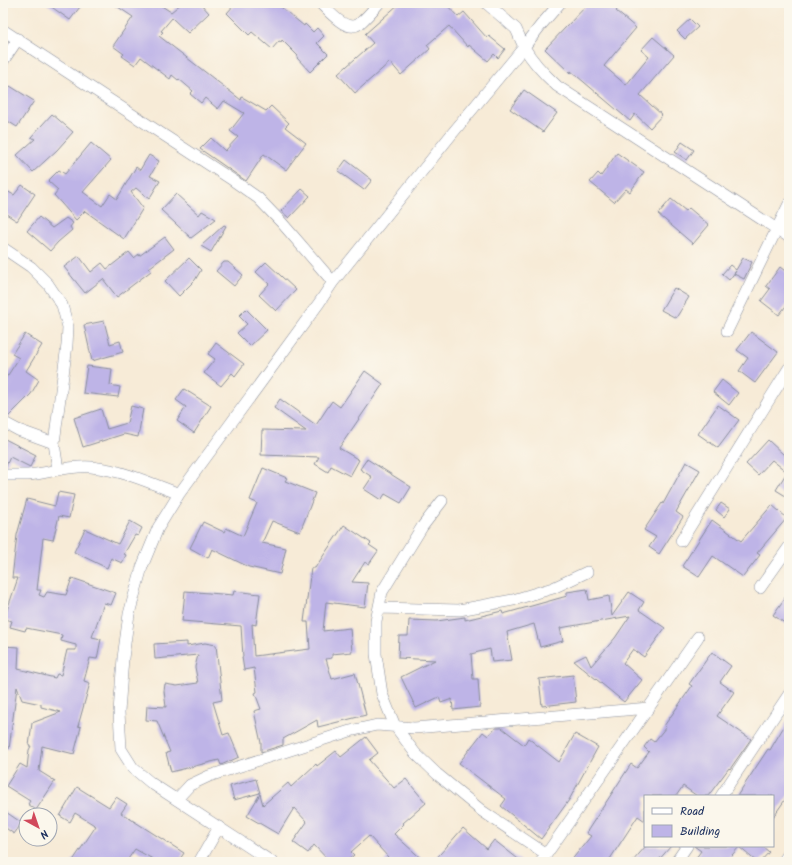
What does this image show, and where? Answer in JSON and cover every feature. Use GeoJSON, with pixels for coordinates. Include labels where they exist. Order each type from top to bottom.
{"type":"FeatureCollection","features":[{"type":"Feature","properties":{"kind":"street"},"geometry":{"type":"LineString","coordinates":[[320,3],[345,25],[352,27],[358,24],[379,3]]}},
{"type":"Feature","properties":{"kind":"street"},"geometry":{"type":"LineString","coordinates":[[486,3],[516,29],[530,59],[541,72],[557,86],[789,237]]}},
{"type":"Feature","properties":{"kind":"street"},"geometry":{"type":"LineString","coordinates":[[272,862],[151,783],[133,768],[121,749],[119,712],[123,658],[129,614],[142,567],[158,528],[179,494],[333,282],[451,135],[524,48],[541,24],[560,3]]}},
{"type":"Feature","properties":{"kind":"street"},"geometry":{"type":"LineString","coordinates":[[3,30],[258,198],[282,223],[333,282]]}},
{"type":"Feature","properties":{"kind":"street"},"geometry":{"type":"LineString","coordinates":[[3,61],[18,39]]}},
{"type":"Feature","properties":{"kind":"street"},"geometry":{"type":"LineString","coordinates":[[728,331],[789,204]]}},
{"type":"Feature","properties":{"kind":"street"},"geometry":{"type":"LineString","coordinates":[[3,248],[31,267],[48,284],[62,306],[68,327],[54,443],[58,470]]}},
{"type":"Feature","properties":{"kind":"street"},"geometry":{"type":"LineString","coordinates":[[681,541],[789,368]]}},
{"type":"Feature","properties":{"kind":"street"},"geometry":{"type":"LineString","coordinates":[[3,422],[18,430],[54,443]]}},
{"type":"Feature","properties":{"kind":"street"},"geometry":{"type":"LineString","coordinates":[[3,474],[27,475],[91,467],[143,479],[179,494]]}},
{"type":"Feature","properties":{"kind":"street"},"geometry":{"type":"LineString","coordinates":[[442,501],[422,527],[382,592],[376,621],[376,654],[382,694],[395,726],[416,753],[437,774],[482,811],[544,858],[698,637]]}},
{"type":"Feature","properties":{"kind":"street"},"geometry":{"type":"LineString","coordinates":[[760,588],[789,546]]}},
{"type":"Feature","properties":{"kind":"street"},"geometry":{"type":"LineString","coordinates":[[379,608],[459,610],[513,600],[553,588],[587,572]]}},
{"type":"Feature","properties":{"kind":"street"},"geometry":{"type":"LineString","coordinates":[[722,795],[789,694]]}},
{"type":"Feature","properties":{"kind":"street"},"geometry":{"type":"LineString","coordinates":[[177,799],[190,785],[209,776],[350,731],[377,724],[414,728],[649,708]]}},
{"type":"Feature","properties":{"kind":"street"},"geometry":{"type":"LineString","coordinates":[[199,862],[219,827]]}},
{"type":"Feature","properties":{"kind":"street"},"geometry":{"type":"LineString","coordinates":[[676,862],[686,847]]}},
{"type":"Feature","properties":{"kind":"street"},"geometry":{"type":"LineString","coordinates":[[783,862],[789,853]]}},
{"type":"Feature","properties":{"kind":"building"},"geometry":{"type":"Polygon","coordinates":[[[46,3],[83,3],[70,20],[46,3]]]}},
{"type":"Feature","properties":{"kind":"building"},"geometry":{"type":"Polygon","coordinates":[[[112,3],[157,3],[171,12],[182,3],[200,3],[209,13],[188,33],[172,18],[161,31],[163,32],[159,36],[241,100],[242,97],[266,111],[271,106],[289,123],[285,127],[306,143],[286,170],[264,154],[246,181],[200,149],[211,138],[225,151],[238,137],[230,131],[244,113],[224,101],[218,109],[205,98],[201,103],[190,94],[193,91],[179,79],[178,80],[172,75],[170,79],[141,57],[135,65],[122,56],[124,54],[113,46],[133,17],[112,3]]]}},
{"type":"Feature","properties":{"kind":"building"},"geometry":{"type":"Polygon","coordinates":[[[236,3],[276,3],[304,26],[305,24],[313,32],[317,28],[324,36],[317,43],[328,54],[310,72],[297,58],[298,56],[282,40],[281,42],[279,41],[272,49],[252,32],[249,35],[227,13],[236,3]]]}},
{"type":"Feature","properties":{"kind":"building"},"geometry":{"type":"Polygon","coordinates":[[[400,3],[445,3],[458,17],[464,12],[487,38],[489,36],[505,49],[498,58],[494,54],[488,61],[469,45],[468,47],[449,26],[427,45],[430,49],[401,75],[390,62],[355,93],[338,74],[373,43],[365,34],[400,3]]]}},
{"type":"Feature","properties":{"kind":"building"},"geometry":{"type":"Polygon","coordinates":[[[589,3],[623,3],[616,11],[636,28],[604,66],[626,85],[649,57],[641,50],[653,37],[674,55],[640,95],[662,115],[650,128],[635,114],[630,121],[571,71],[570,73],[545,49],[589,3]]]}},
{"type":"Feature","properties":{"kind":"building"},"geometry":{"type":"Polygon","coordinates":[[[690,19],[698,27],[685,39],[677,31],[690,19]]]}},
{"type":"Feature","properties":{"kind":"building"},"geometry":{"type":"Polygon","coordinates":[[[10,86],[34,101],[17,127],[3,118],[3,97],[10,86]]]}},
{"type":"Feature","properties":{"kind":"building"},"geometry":{"type":"Polygon","coordinates":[[[524,90],[557,113],[543,132],[510,109],[524,90]]]}},
{"type":"Feature","properties":{"kind":"building"},"geometry":{"type":"Polygon","coordinates":[[[52,114],[73,132],[57,150],[33,172],[17,155],[35,139],[31,137],[52,114]]]}},
{"type":"Feature","properties":{"kind":"building"},"geometry":{"type":"Polygon","coordinates":[[[682,142],[694,150],[687,160],[675,152],[682,142]]]}},
{"type":"Feature","properties":{"kind":"building"},"geometry":{"type":"Polygon","coordinates":[[[91,143],[111,160],[83,192],[102,206],[110,194],[117,199],[136,167],[140,170],[149,155],[159,161],[150,176],[160,181],[149,199],[136,188],[131,192],[143,208],[124,239],[85,211],[76,220],[54,195],[58,190],[48,181],[59,170],[65,174],[91,143]]]}},
{"type":"Feature","properties":{"kind":"building"},"geometry":{"type":"Polygon","coordinates":[[[617,153],[644,172],[630,192],[626,189],[614,202],[590,182],[598,173],[601,176],[617,153]]]}},
{"type":"Feature","properties":{"kind":"building"},"geometry":{"type":"Polygon","coordinates":[[[346,160],[372,180],[364,190],[338,171],[346,160]]]}},
{"type":"Feature","properties":{"kind":"building"},"geometry":{"type":"Polygon","coordinates":[[[22,185],[35,194],[17,221],[3,212],[3,189],[14,195],[22,185]]]}},
{"type":"Feature","properties":{"kind":"building"},"geometry":{"type":"Polygon","coordinates":[[[302,189],[310,196],[289,218],[281,211],[302,189]]]}},
{"type":"Feature","properties":{"kind":"building"},"geometry":{"type":"Polygon","coordinates":[[[176,194],[199,215],[202,211],[216,219],[191,238],[161,210],[176,194]]]}},
{"type":"Feature","properties":{"kind":"building"},"geometry":{"type":"Polygon","coordinates":[[[671,199],[686,211],[689,208],[709,225],[693,244],[658,214],[671,199]]]}},
{"type":"Feature","properties":{"kind":"building"},"geometry":{"type":"Polygon","coordinates":[[[39,217],[52,228],[66,218],[73,223],[70,227],[72,230],[50,251],[27,231],[39,217]]]}},
{"type":"Feature","properties":{"kind":"building"},"geometry":{"type":"Polygon","coordinates":[[[224,225],[226,226],[211,252],[201,246],[224,225]]]}},
{"type":"Feature","properties":{"kind":"building"},"geometry":{"type":"Polygon","coordinates":[[[165,237],[174,249],[149,268],[151,271],[117,297],[103,279],[85,293],[64,267],[79,256],[91,272],[102,263],[107,269],[129,252],[134,258],[139,254],[139,256],[165,237]]]}},
{"type":"Feature","properties":{"kind":"building"},"geometry":{"type":"Polygon","coordinates":[[[189,258],[201,270],[195,280],[179,296],[165,281],[189,258]]]}},
{"type":"Feature","properties":{"kind":"building"},"geometry":{"type":"Polygon","coordinates":[[[743,258],[752,262],[744,279],[734,274],[736,271],[729,280],[722,274],[730,265],[736,270],[743,258]]]}},
{"type":"Feature","properties":{"kind":"building"},"geometry":{"type":"Polygon","coordinates":[[[224,262],[228,262],[243,275],[234,286],[216,271],[224,262]]]}},
{"type":"Feature","properties":{"kind":"building"},"geometry":{"type":"Polygon","coordinates":[[[266,262],[296,290],[276,311],[259,295],[269,284],[256,272],[266,262]]]}},
{"type":"Feature","properties":{"kind":"building"},"geometry":{"type":"Polygon","coordinates":[[[780,267],[789,274],[789,302],[779,315],[761,301],[770,289],[766,286],[780,267]]]}},
{"type":"Feature","properties":{"kind":"building"},"geometry":{"type":"Polygon","coordinates":[[[674,288],[689,297],[676,318],[661,310],[674,288]]]}},
{"type":"Feature","properties":{"kind":"building"},"geometry":{"type":"Polygon","coordinates":[[[246,309],[267,330],[250,346],[237,333],[247,324],[239,316],[246,309]]]}},
{"type":"Feature","properties":{"kind":"building"},"geometry":{"type":"Polygon","coordinates":[[[104,321],[110,344],[120,341],[123,352],[92,361],[84,325],[104,321]]]}},
{"type":"Feature","properties":{"kind":"building"},"geometry":{"type":"Polygon","coordinates":[[[751,332],[778,352],[755,383],[739,371],[748,358],[737,350],[751,332]]]}},
{"type":"Feature","properties":{"kind":"building"},"geometry":{"type":"Polygon","coordinates":[[[25,334],[42,345],[26,371],[39,380],[31,394],[8,417],[3,415],[3,381],[19,358],[12,354],[25,334]]]}},
{"type":"Feature","properties":{"kind":"building"},"geometry":{"type":"Polygon","coordinates":[[[216,343],[244,364],[235,376],[232,373],[221,386],[204,373],[215,359],[208,354],[216,343]]]}},
{"type":"Feature","properties":{"kind":"building"},"geometry":{"type":"Polygon","coordinates":[[[87,366],[112,369],[110,385],[120,387],[118,397],[83,393],[87,366]]]}},
{"type":"Feature","properties":{"kind":"building"},"geometry":{"type":"Polygon","coordinates":[[[365,371],[383,384],[339,448],[359,460],[350,476],[331,466],[328,472],[315,464],[319,457],[261,455],[262,430],[306,431],[274,408],[280,399],[316,425],[332,401],[340,407],[365,371]]]}},
{"type":"Feature","properties":{"kind":"building"},"geometry":{"type":"Polygon","coordinates":[[[722,380],[738,393],[729,405],[713,392],[722,380]]]}},
{"type":"Feature","properties":{"kind":"building"},"geometry":{"type":"Polygon","coordinates":[[[184,389],[211,406],[194,433],[177,421],[186,407],[176,400],[184,389]]]}},
{"type":"Feature","properties":{"kind":"building"},"geometry":{"type":"Polygon","coordinates":[[[718,405],[739,420],[718,448],[698,434],[718,405]]]}},
{"type":"Feature","properties":{"kind":"building"},"geometry":{"type":"Polygon","coordinates":[[[131,406],[143,409],[138,437],[124,434],[83,447],[74,418],[101,409],[107,429],[127,423],[131,406]]]}},
{"type":"Feature","properties":{"kind":"building"},"geometry":{"type":"Polygon","coordinates":[[[3,438],[36,455],[30,467],[10,457],[5,468],[3,468],[3,438]]]}},
{"type":"Feature","properties":{"kind":"building"},"geometry":{"type":"Polygon","coordinates":[[[768,440],[784,455],[789,449],[789,498],[776,490],[787,472],[772,460],[758,475],[746,464],[768,440]]]}},
{"type":"Feature","properties":{"kind":"building"},"geometry":{"type":"Polygon","coordinates":[[[367,459],[411,487],[401,503],[385,494],[381,500],[364,489],[372,477],[360,469],[367,459]]]}},
{"type":"Feature","properties":{"kind":"building"},"geometry":{"type":"Polygon","coordinates":[[[686,462],[700,470],[676,512],[683,517],[659,554],[649,547],[656,537],[644,530],[662,503],[663,504],[686,462]]]}},
{"type":"Feature","properties":{"kind":"building"},"geometry":{"type":"Polygon","coordinates":[[[263,468],[287,478],[285,481],[315,493],[300,532],[272,521],[262,543],[286,548],[280,574],[249,567],[212,549],[208,558],[190,548],[203,522],[224,532],[226,528],[243,536],[257,503],[250,500],[263,468]]]}},
{"type":"Feature","properties":{"kind":"building"},"geometry":{"type":"Polygon","coordinates":[[[58,492],[74,495],[69,518],[59,516],[53,540],[43,538],[37,590],[41,590],[39,595],[44,597],[47,592],[66,595],[72,578],[116,593],[111,605],[104,603],[92,637],[101,639],[97,659],[90,658],[84,681],[90,683],[78,726],[81,727],[74,754],[42,746],[39,771],[55,781],[38,807],[32,807],[28,804],[30,801],[6,786],[20,764],[27,768],[29,750],[31,746],[29,746],[32,723],[61,712],[41,707],[41,704],[22,700],[17,687],[9,749],[3,748],[3,646],[19,647],[18,669],[55,678],[57,674],[61,675],[67,650],[76,650],[76,645],[61,641],[62,635],[26,628],[25,631],[10,627],[12,621],[4,619],[18,578],[12,578],[17,535],[27,499],[55,506],[58,492]]]}},
{"type":"Feature","properties":{"kind":"building"},"geometry":{"type":"Polygon","coordinates":[[[721,503],[730,509],[724,517],[716,510],[721,503]]]}},
{"type":"Feature","properties":{"kind":"building"},"geometry":{"type":"Polygon","coordinates":[[[772,505],[787,518],[757,553],[760,555],[743,577],[713,556],[699,577],[682,566],[712,520],[741,541],[772,505]]]}},
{"type":"Feature","properties":{"kind":"building"},"geometry":{"type":"Polygon","coordinates":[[[130,521],[142,528],[138,536],[135,535],[124,554],[126,555],[122,563],[111,558],[107,568],[74,552],[85,529],[118,544],[130,521]]]}},
{"type":"Feature","properties":{"kind":"building"},"geometry":{"type":"Polygon","coordinates":[[[344,525],[371,543],[369,545],[378,551],[369,564],[365,562],[352,582],[368,583],[365,607],[326,602],[323,631],[350,628],[352,652],[332,654],[332,658],[326,659],[332,679],[355,673],[366,715],[318,727],[317,720],[283,739],[283,745],[261,752],[261,743],[254,711],[261,709],[255,693],[257,692],[254,668],[244,670],[241,626],[182,621],[185,591],[233,595],[234,591],[260,594],[256,625],[252,624],[254,656],[310,649],[308,622],[304,622],[311,568],[315,568],[344,525]]]}},
{"type":"Feature","properties":{"kind":"building"},"geometry":{"type":"Polygon","coordinates":[[[587,589],[589,600],[609,596],[612,616],[629,592],[644,602],[639,610],[665,628],[644,657],[633,649],[623,663],[642,680],[624,702],[574,661],[586,655],[591,666],[615,638],[630,616],[560,628],[563,641],[540,647],[534,624],[507,632],[512,660],[492,662],[490,649],[471,654],[473,679],[478,679],[480,707],[453,710],[452,699],[441,703],[439,697],[416,708],[401,677],[435,660],[398,658],[399,636],[408,636],[409,620],[437,621],[465,617],[465,620],[502,611],[503,614],[567,596],[567,592],[587,589]]]}},
{"type":"Feature","properties":{"kind":"building"},"geometry":{"type":"Polygon","coordinates":[[[789,592],[789,626],[773,615],[789,592]]]}},
{"type":"Feature","properties":{"kind":"building"},"geometry":{"type":"Polygon","coordinates":[[[187,642],[187,646],[205,643],[216,645],[222,700],[213,702],[223,735],[229,733],[239,757],[221,765],[219,760],[171,772],[166,753],[170,752],[157,721],[146,720],[147,706],[166,707],[164,691],[165,684],[177,686],[198,683],[195,667],[198,655],[155,659],[154,644],[187,642]]]}},
{"type":"Feature","properties":{"kind":"building"},"geometry":{"type":"Polygon","coordinates":[[[712,652],[731,666],[720,682],[734,692],[717,716],[751,739],[730,769],[729,768],[709,795],[696,795],[683,786],[677,795],[644,795],[644,820],[638,816],[608,862],[570,862],[591,836],[586,833],[631,764],[637,768],[649,752],[644,747],[650,739],[654,742],[666,727],[664,726],[692,686],[689,684],[712,652]]]}},
{"type":"Feature","properties":{"kind":"building"},"geometry":{"type":"Polygon","coordinates":[[[573,675],[576,702],[542,706],[539,679],[573,675]]]}},
{"type":"Feature","properties":{"kind":"building"},"geometry":{"type":"Polygon","coordinates":[[[789,718],[789,794],[774,816],[774,795],[738,795],[768,749],[770,750],[789,718]]]}},
{"type":"Feature","properties":{"kind":"building"},"geometry":{"type":"Polygon","coordinates":[[[495,728],[502,728],[524,745],[528,738],[559,762],[575,734],[598,747],[569,800],[541,839],[501,806],[506,799],[459,763],[483,732],[488,736],[495,728]]]}},
{"type":"Feature","properties":{"kind":"building"},"geometry":{"type":"Polygon","coordinates":[[[366,737],[378,753],[369,760],[394,788],[406,779],[426,803],[403,823],[404,824],[394,834],[425,862],[384,862],[388,857],[369,836],[351,852],[354,855],[346,862],[330,862],[314,845],[308,853],[293,842],[307,822],[294,808],[278,834],[247,816],[260,794],[263,805],[288,783],[291,787],[316,764],[317,766],[336,751],[341,757],[366,737]]]}},
{"type":"Feature","properties":{"kind":"building"},"geometry":{"type":"Polygon","coordinates":[[[256,779],[260,793],[234,800],[230,786],[256,779]]]}},
{"type":"Feature","properties":{"kind":"building"},"geometry":{"type":"Polygon","coordinates":[[[77,787],[109,807],[116,797],[127,804],[121,813],[184,853],[178,862],[158,862],[135,849],[126,862],[72,862],[96,826],[75,813],[70,822],[60,816],[77,787]]]}},
{"type":"Feature","properties":{"kind":"building"},"geometry":{"type":"Polygon","coordinates":[[[3,810],[18,820],[18,828],[14,834],[3,826],[3,810]]]}},
{"type":"Feature","properties":{"kind":"building"},"geometry":{"type":"Polygon","coordinates":[[[463,828],[487,849],[494,840],[522,862],[433,862],[463,828]]]}},
{"type":"Feature","properties":{"kind":"building"},"geometry":{"type":"Polygon","coordinates":[[[645,847],[670,847],[657,862],[632,862],[645,847]]]}},
{"type":"Feature","properties":{"kind":"building"},"geometry":{"type":"Polygon","coordinates":[[[695,847],[739,847],[726,862],[693,862],[701,851],[695,847]]]}},
{"type":"Feature","properties":{"kind":"building"},"geometry":{"type":"Polygon","coordinates":[[[739,847],[763,847],[769,852],[760,862],[757,862],[739,847]]]}}]}
